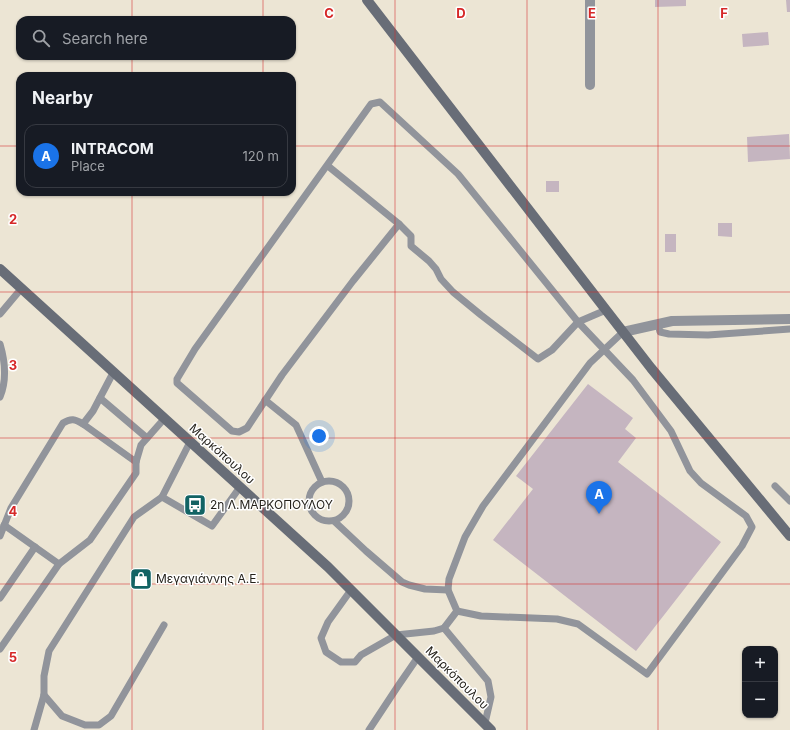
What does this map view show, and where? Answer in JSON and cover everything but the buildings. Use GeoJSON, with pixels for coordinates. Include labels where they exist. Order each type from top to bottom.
{"type":"FeatureCollection","features":[{"type":"Feature","properties":{"kind":"street"},"geometry":{"type":"LineString","coordinates":[[367,0],[651,368],[790,536]]}},
{"type":"Feature","properties":{"kind":"street"},"geometry":{"type":"LineString","coordinates":[[590,0],[590,85]]}},
{"type":"Feature","properties":{"kind":"street","name":"Μαρκόπουλου"},"geometry":{"type":"LineString","coordinates":[[0,269],[322,562],[488,727]]}},
{"type":"Feature","properties":{"kind":"street"},"geometry":{"type":"LineString","coordinates":[[624,332],[672,321],[790,319]]}},
{"type":"Feature","properties":{"kind":"lane"},"geometry":{"type":"LineString","coordinates":[[399,224],[282,375],[246,428],[239,432],[232,431],[177,383],[177,379],[195,349],[372,104],[380,102],[458,174],[578,322],[633,380],[671,431],[690,471],[701,483],[746,516],[752,527],[742,546],[647,674],[578,624],[556,619],[481,616],[457,611]]}},
{"type":"Feature","properties":{"kind":"lane"},"geometry":{"type":"LineString","coordinates":[[328,166],[399,224],[411,236],[412,246],[429,261],[436,269],[441,279],[453,292],[538,359],[552,350],[578,322],[606,310]]}},
{"type":"Feature","properties":{"kind":"lane"},"geometry":{"type":"LineString","coordinates":[[0,314],[21,289]]}},
{"type":"Feature","properties":{"kind":"lane"},"geometry":{"type":"LineString","coordinates":[[658,324],[660,332],[669,334],[708,335],[790,329]]}},
{"type":"Feature","properties":{"kind":"lane"},"geometry":{"type":"LineString","coordinates":[[457,611],[448,590],[449,579],[465,537],[484,506],[590,364],[624,332]]}},
{"type":"Feature","properties":{"kind":"lane"},"geometry":{"type":"LineString","coordinates":[[0,344],[5,380],[0,397]]}},
{"type":"Feature","properties":{"kind":"lane"},"geometry":{"type":"LineString","coordinates":[[83,424],[93,411],[113,373]]}},
{"type":"Feature","properties":{"kind":"lane"},"geometry":{"type":"LineString","coordinates":[[100,398],[147,438]]}},
{"type":"Feature","properties":{"kind":"lane"},"geometry":{"type":"LineString","coordinates":[[265,400],[296,425],[322,482]]}},
{"type":"Feature","properties":{"kind":"lane"},"geometry":{"type":"LineString","coordinates":[[0,536],[11,508],[63,423],[75,419],[136,462]]}},
{"type":"Feature","properties":{"kind":"lane"},"geometry":{"type":"LineString","coordinates":[[0,649],[59,564],[90,540],[136,473],[136,462],[141,445],[164,419]]}},
{"type":"Feature","properties":{"kind":"lane"},"geometry":{"type":"LineString","coordinates":[[34,730],[44,695],[44,676],[49,651],[134,517],[162,497],[190,442]]}},
{"type":"Feature","properties":{"kind":"lane"},"geometry":{"type":"LineString","coordinates":[[329,480],[336,481],[346,489],[350,502],[345,514],[334,521],[320,519],[314,515],[309,503],[309,496],[312,490],[322,482],[329,480]]}},
{"type":"Feature","properties":{"kind":"lane"},"geometry":{"type":"LineString","coordinates":[[775,486],[790,500]]}},
{"type":"Feature","properties":{"kind":"lane"},"geometry":{"type":"LineString","coordinates":[[162,497],[212,526],[240,487]]}},
{"type":"Feature","properties":{"kind":"lane"},"geometry":{"type":"LineString","coordinates":[[334,521],[402,582],[425,589],[448,590]]}},
{"type":"Feature","properties":{"kind":"lane"},"geometry":{"type":"LineString","coordinates":[[4,525],[59,564]]}},
{"type":"Feature","properties":{"kind":"lane"},"geometry":{"type":"LineString","coordinates":[[0,598],[35,547]]}},
{"type":"Feature","properties":{"kind":"lane"},"geometry":{"type":"LineString","coordinates":[[351,590],[328,622],[321,638],[326,652],[340,662],[354,662],[361,656],[396,635],[434,631],[444,628],[457,611]]}},
{"type":"Feature","properties":{"kind":"lane"},"geometry":{"type":"LineString","coordinates":[[44,695],[62,716],[85,725],[99,725],[111,716],[164,625]]}},
{"type":"Feature","properties":{"kind":"lane"},"geometry":{"type":"LineString","coordinates":[[444,628],[488,681],[491,697],[488,727]]}},
{"type":"Feature","properties":{"kind":"lane"},"geometry":{"type":"LineString","coordinates":[[369,730],[418,657]]}},
{"type":"Feature","properties":{"kind":"place","name":"2η Λ.ΜΑΡΚΟΠΟΥΛΟΥ"},"geometry":{"type":"Point","coordinates":[195,505]}},
{"type":"Feature","properties":{"kind":"place","name":"INTRACOM"},"geometry":{"type":"Point","coordinates":[599,514]}},
{"type":"Feature","properties":{"kind":"place","name":"Μεγαγιάννης Α.Ε."},"geometry":{"type":"Point","coordinates":[141,579]}}]}
